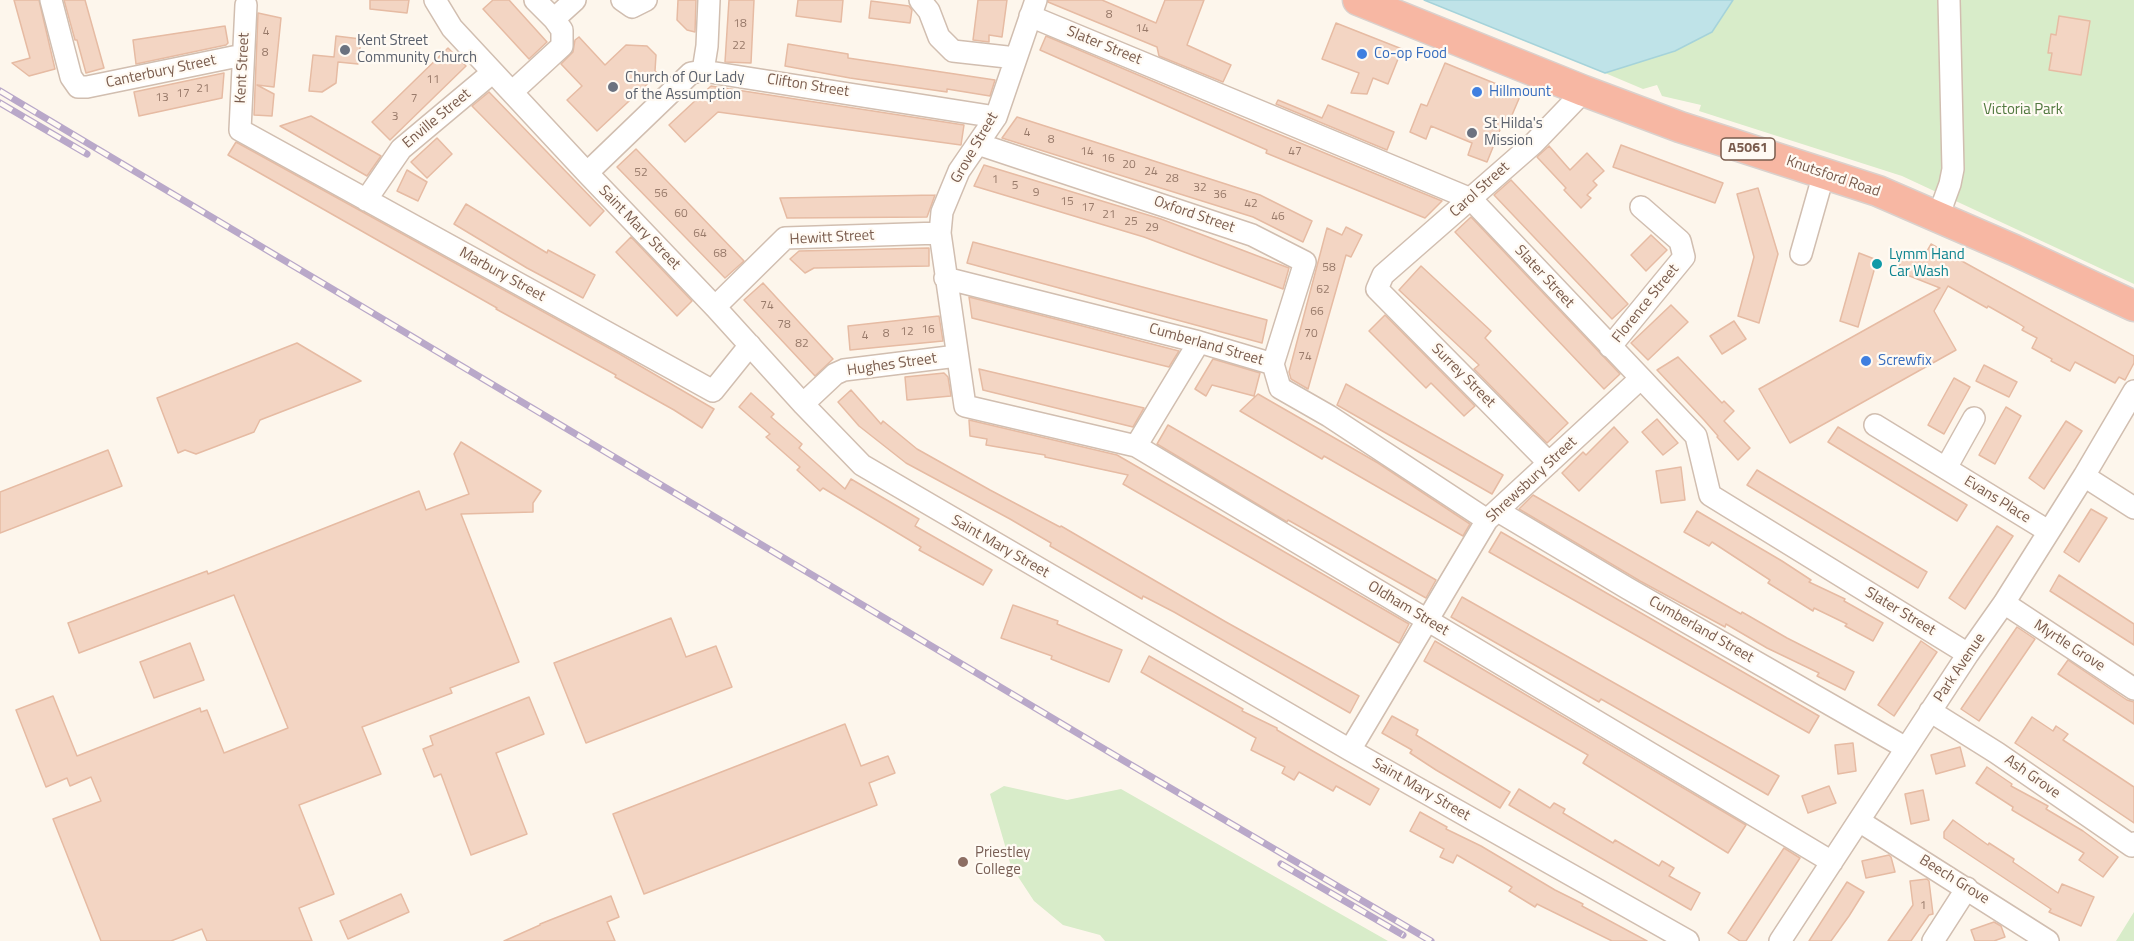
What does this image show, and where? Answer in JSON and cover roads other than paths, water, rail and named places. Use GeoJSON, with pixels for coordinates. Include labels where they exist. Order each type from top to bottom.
{"type":"FeatureCollection","features":[{"type":"Feature","properties":{"kind":"highway","name":"Knutsford Road"},"geometry":{"type":"LineString","coordinates":[[1358,0],[1680,127],[1878,191],[2134,306]]}},
{"type":"Feature","properties":{"kind":"street","name":"Canterbury Street"},"geometry":{"type":"LineString","coordinates":[[51,0],[71,76],[78,87],[243,55]]}},
{"type":"Feature","properties":{"kind":"street"},"geometry":{"type":"LineString","coordinates":[[512,92],[561,46],[562,30],[535,0]]}},
{"type":"Feature","properties":{"kind":"street"},"geometry":{"type":"LineString","coordinates":[[554,19],[575,0]]}},
{"type":"Feature","properties":{"kind":"street"},"geometry":{"type":"LineString","coordinates":[[622,0],[632,7],[646,0]]}},
{"type":"Feature","properties":{"kind":"street"},"geometry":{"type":"LineString","coordinates":[[586,173],[691,74],[703,71],[707,46],[709,0]]}},
{"type":"Feature","properties":{"kind":"street"},"geometry":{"type":"LineString","coordinates":[[920,0],[929,11],[939,37],[953,51],[1016,58]]}},
{"type":"Feature","properties":{"kind":"street"},"geometry":{"type":"LineString","coordinates":[[1938,217],[1953,169],[1950,0]]}},
{"type":"Feature","properties":{"kind":"street","name":"Saint Mary Street"},"geometry":{"type":"LineString","coordinates":[[440,2],[452,28],[586,173],[715,307],[802,404],[862,465],[1350,750],[1688,941]]}},
{"type":"Feature","properties":{"kind":"street","name":"Kent Street"},"geometry":{"type":"LineString","coordinates":[[240,130],[246,5]]}},
{"type":"Feature","properties":{"kind":"street","name":"Grove Street"},"geometry":{"type":"LineString","coordinates":[[965,406],[945,278],[940,233],[942,212],[959,171],[996,117],[1033,8]]}},
{"type":"Feature","properties":{"kind":"street","name":"Slater Street"},"geometry":{"type":"LineString","coordinates":[[1033,8],[1471,199],[1696,436],[1710,495],[1968,654]]}},
{"type":"Feature","properties":{"kind":"street","name":"Clifton Street"},"geometry":{"type":"LineString","coordinates":[[703,71],[996,117]]}},
{"type":"Feature","properties":{"kind":"street","name":"Enville Street"},"geometry":{"type":"LineString","coordinates":[[366,200],[401,149],[493,72]]}},
{"type":"Feature","properties":{"kind":"street","name":"Carol Street"},"geometry":{"type":"LineString","coordinates":[[1377,289],[1383,275],[1542,135],[1584,91]]}},
{"type":"Feature","properties":{"kind":"street","name":"Marbury Street"},"geometry":{"type":"LineString","coordinates":[[240,130],[713,391],[750,345]]}},
{"type":"Feature","properties":{"kind":"street","name":"Oxford Street"},"geometry":{"type":"LineString","coordinates":[[978,144],[1252,235],[1305,262],[1273,364]]}},
{"type":"Feature","properties":{"kind":"street"},"geometry":{"type":"LineString","coordinates":[[1801,254],[1824,173]]}},
{"type":"Feature","properties":{"kind":"street","name":"Florence Street"},"geometry":{"type":"LineString","coordinates":[[1610,347],[1684,257],[1680,241],[1641,207]]}},
{"type":"Feature","properties":{"kind":"street","name":"Hewitt Street"},"geometry":{"type":"LineString","coordinates":[[715,307],[785,238],[940,233]]}},
{"type":"Feature","properties":{"kind":"street","name":"Cumberland Street"},"geometry":{"type":"LineString","coordinates":[[945,278],[1199,342],[1273,364],[1280,388],[1492,515],[1636,593],[1906,748]]}},
{"type":"Feature","properties":{"kind":"street","name":"Surrey Street"},"geometry":{"type":"LineString","coordinates":[[1377,289],[1549,463]]}},
{"type":"Feature","properties":{"kind":"street"},"geometry":{"type":"LineString","coordinates":[[1136,446],[1199,342]]}},
{"type":"Feature","properties":{"kind":"street","name":"Hughes Street"},"geometry":{"type":"LineString","coordinates":[[802,404],[835,374],[844,370],[957,356]]}},
{"type":"Feature","properties":{"kind":"street","name":"Shrewsbury Street"},"geometry":{"type":"LineString","coordinates":[[1350,750],[1492,515],[1640,379]]}},
{"type":"Feature","properties":{"kind":"street","name":"Park Avenue"},"geometry":{"type":"LineString","coordinates":[[1780,941],[1930,711],[2004,603],[2084,476],[2134,391]]}},
{"type":"Feature","properties":{"kind":"street","name":"Oldham Street"},"geometry":{"type":"LineString","coordinates":[[965,406],[1136,446],[1832,862]]}},
{"type":"Feature","properties":{"kind":"street"},"geometry":{"type":"LineString","coordinates":[[1946,468],[1974,417]]}},
{"type":"Feature","properties":{"kind":"street","name":"Evans Place"},"geometry":{"type":"LineString","coordinates":[[1875,424],[2048,531]]}},
{"type":"Feature","properties":{"kind":"street"},"geometry":{"type":"LineString","coordinates":[[2084,476],[2134,508]]}},
{"type":"Feature","properties":{"kind":"street","name":"Myrtle Grove"},"geometry":{"type":"LineString","coordinates":[[2004,603],[2134,688]]}},
{"type":"Feature","properties":{"kind":"street","name":"Ash Grove"},"geometry":{"type":"LineString","coordinates":[[1930,711],[1997,753],[2133,845]]}},
{"type":"Feature","properties":{"kind":"street","name":"Beech Grove"},"geometry":{"type":"LineString","coordinates":[[1858,821],[2048,941]]}},
{"type":"Feature","properties":{"kind":"street"},"geometry":{"type":"LineString","coordinates":[[1933,941],[1967,888]]}},
{"type":"Feature","properties":{"kind":"water"},"geometry":{"type":"Polygon","coordinates":[[[1424,0],[1733,0],[1712,32],[1675,51],[1605,73],[1424,0]]]}},
{"type":"Feature","properties":{"kind":"railway"},"geometry":{"type":"LineString","coordinates":[[0,91],[1126,762],[1431,941]]}},
{"type":"Feature","properties":{"kind":"railway"},"geometry":{"type":"LineString","coordinates":[[0,103],[87,154]]}},
{"type":"Feature","properties":{"kind":"railway"},"geometry":{"type":"LineString","coordinates":[[1281,864],[1403,935]]}},
{"type":"Feature","properties":{"kind":"place","name":"Kent Street Community Church"},"geometry":{"type":"Point","coordinates":[345,50]}},
{"type":"Feature","properties":{"kind":"place","name":"Co-op Food"},"geometry":{"type":"Point","coordinates":[1362,54]}},
{"type":"Feature","properties":{"kind":"place","name":"Church of Our Lady of the Assumption"},"geometry":{"type":"Point","coordinates":[613,87]}},
{"type":"Feature","properties":{"kind":"place","name":"Hillmount"},"geometry":{"type":"Point","coordinates":[1477,92]}},
{"type":"Feature","properties":{"kind":"place","name":"St Hilda's Mission"},"geometry":{"type":"Point","coordinates":[1472,133]}},
{"type":"Feature","properties":{"kind":"place","name":"Lymm Hand Car Wash"},"geometry":{"type":"Point","coordinates":[1877,264]}},
{"type":"Feature","properties":{"kind":"place","name":"Screwfix"},"geometry":{"type":"Point","coordinates":[1866,361]}},
{"type":"Feature","properties":{"kind":"place","name":"Priestley College"},"geometry":{"type":"Point","coordinates":[963,862]}},
{"type":"Feature","properties":{"kind":"park label","name":"Victoria Park"},"geometry":{"type":"Point","coordinates":[2023,110]}}]}
